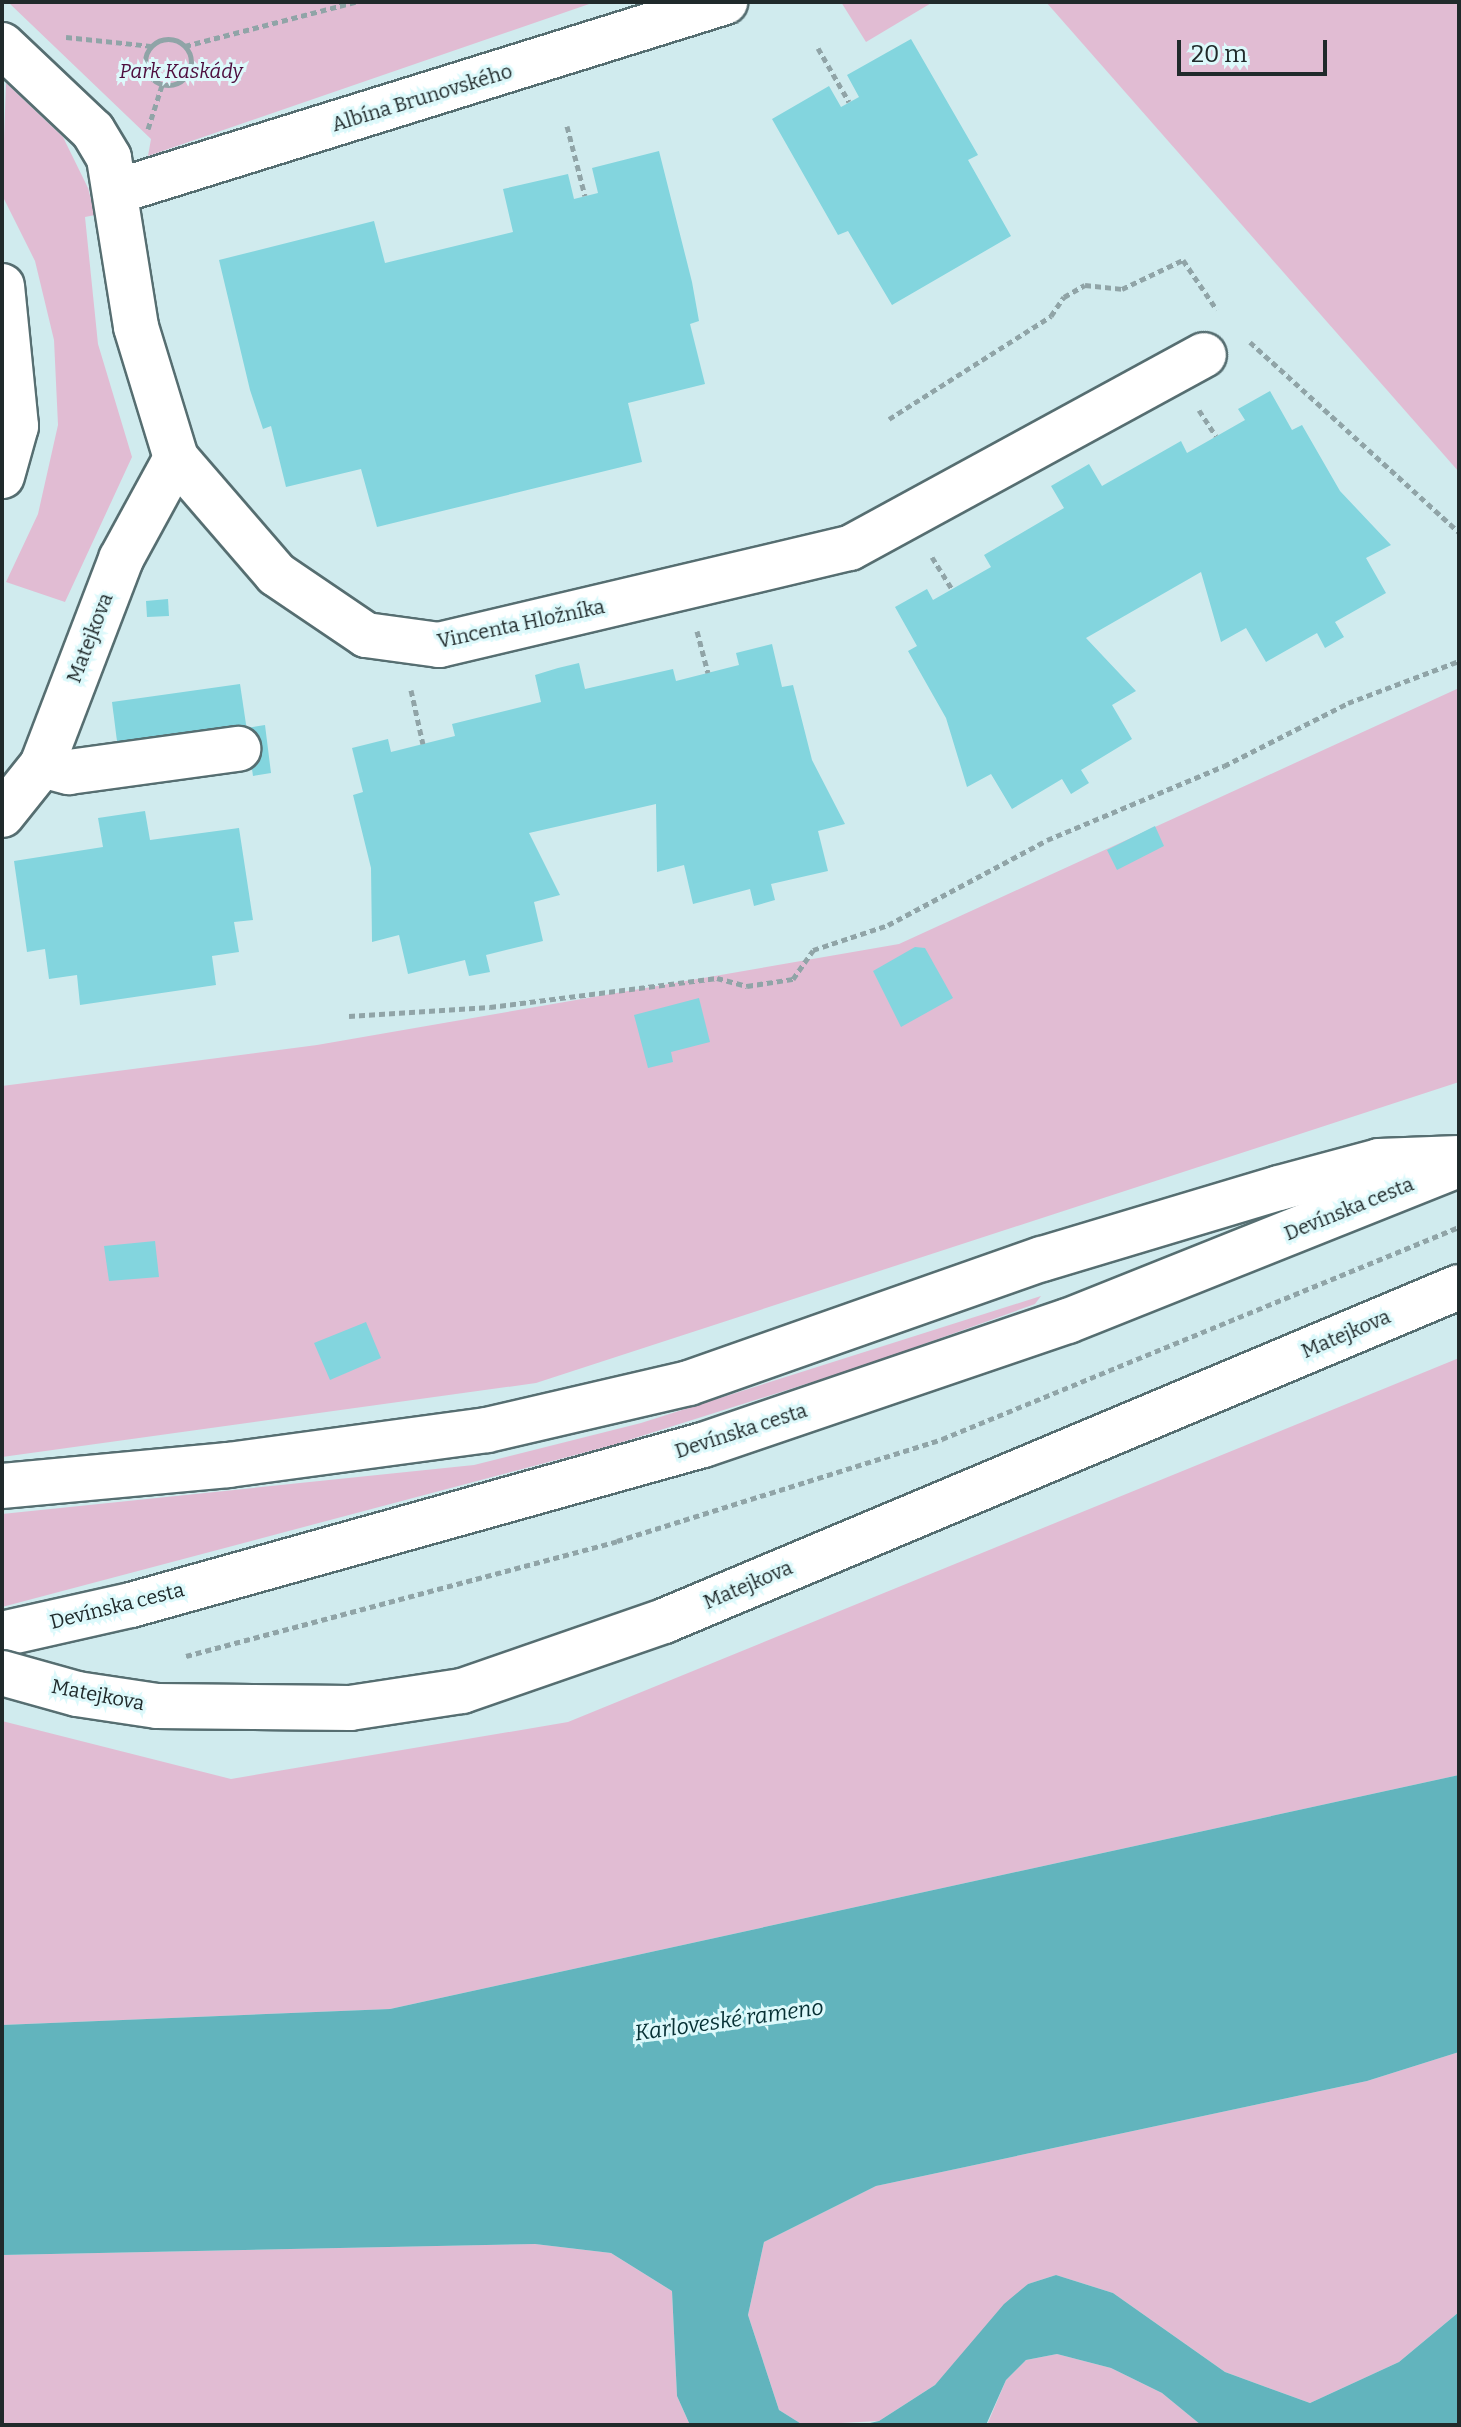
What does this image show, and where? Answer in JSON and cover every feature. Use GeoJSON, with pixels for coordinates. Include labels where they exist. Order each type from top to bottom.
{"type":"FeatureCollection","features":[{"type":"Feature","properties":{"kind":"street","name":"Albína Brunovského"},"geometry":{"type":"LineString","coordinates":[[118,191],[725,2]]}},
{"type":"Feature","properties":{"kind":"street","name":"Vincenta Hložníka"},"geometry":{"type":"LineString","coordinates":[[2,45],[93,131],[109,158],[118,191],[136,327],[176,458],[276,574],[366,635],[439,645],[850,548],[1204,355]]}},
{"type":"Feature","properties":{"kind":"street"},"geometry":{"type":"LineString","coordinates":[[2,286],[16,426],[2,476]]}},
{"type":"Feature","properties":{"kind":"street","name":"Matejkova"},"geometry":{"type":"LineString","coordinates":[[2,815],[42,765],[121,559],[176,458]]}},
{"type":"Feature","properties":{"kind":"street"},"geometry":{"type":"LineString","coordinates":[[42,765],[69,772],[238,749]]}},
{"type":"Feature","properties":{"kind":"street"},"geometry":{"type":"LineString","coordinates":[[2,1486],[228,1465],[487,1430],[689,1383],[1042,1259],[1279,1188],[1379,1161],[1459,1158]]}},
{"type":"Feature","properties":{"kind":"street","name":"Devínska cesta"},"geometry":{"type":"LineString","coordinates":[[2,1634],[131,1605],[703,1445],[1068,1321],[1459,1165]]}},
{"type":"Feature","properties":{"kind":"street","name":"Matejkova"},"geometry":{"type":"LineString","coordinates":[[2,1673],[77,1694],[157,1706],[350,1708],[462,1691],[664,1621],[1459,1287]]}},
{"type":"Feature","properties":{"kind":"path"},"geometry":{"type":"LineString","coordinates":[[48,35],[151,46],[166,39],[185,46],[355,2]]}},
{"type":"Feature","properties":{"kind":"path"},"geometry":{"type":"LineString","coordinates":[[151,46],[146,70],[170,85],[191,67],[185,46]]}},
{"type":"Feature","properties":{"kind":"path"},"geometry":{"type":"LineString","coordinates":[[818,48],[849,102]]}},
{"type":"Feature","properties":{"kind":"path"},"geometry":{"type":"LineString","coordinates":[[567,126],[585,196]]}},
{"type":"Feature","properties":{"kind":"path"},"geometry":{"type":"LineString","coordinates":[[1197,405],[1216,436]]}},
{"type":"Feature","properties":{"kind":"path"},"geometry":{"type":"LineString","coordinates":[[927,549],[952,589]]}},
{"type":"Feature","properties":{"kind":"path"},"geometry":{"type":"LineString","coordinates":[[694,619],[708,673]]}},
{"type":"Feature","properties":{"kind":"path"},"geometry":{"type":"LineString","coordinates":[[349,1016],[490,1007],[717,978],[747,986],[793,979],[813,950],[888,925],[1047,840],[1224,766],[1348,703],[1459,661]]}},
{"type":"Feature","properties":{"kind":"path"},"geometry":{"type":"LineString","coordinates":[[172,1659],[617,1541],[942,1439],[1459,1227]]}},
{"type":"Feature","properties":{"kind":"green space","name":"Park Kaskády"},"geometry":{"type":"Polygon","coordinates":[[[8,2],[595,2],[148,156],[151,139],[8,2]]]}},
{"type":"Feature","properties":{"kind":"green space"},"geometry":{"type":"Polygon","coordinates":[[[841,2],[933,2],[866,42],[841,2]]]}},
{"type":"Feature","properties":{"kind":"green space"},"geometry":{"type":"Polygon","coordinates":[[[1046,2],[1459,2],[1459,472],[1046,2]]]}},
{"type":"Feature","properties":{"kind":"green space"},"geometry":{"type":"Polygon","coordinates":[[[6,83],[63,137],[88,188],[95,215],[85,217],[98,344],[132,457],[65,602],[6,582],[38,514],[58,425],[54,340],[35,261],[2,195],[6,83]]]}},
{"type":"Feature","properties":{"kind":"green space"},"geometry":{"type":"Polygon","coordinates":[[[1459,688],[1459,1082],[536,1383],[2,1457],[2,1086],[317,1045],[899,944],[1459,688]]]}},
{"type":"Feature","properties":{"kind":"green space"},"geometry":{"type":"Polygon","coordinates":[[[1041,1296],[1035,1304],[863,1366],[613,1445],[2,1607],[2,1514],[474,1465],[641,1423],[1041,1296]]]}},
{"type":"Feature","properties":{"kind":"green space"},"geometry":{"type":"Polygon","coordinates":[[[1459,1358],[1459,1775],[390,2009],[2,2025],[2,1721],[231,1779],[568,1722],[1459,1358]]]}},
{"type":"Feature","properties":{"kind":"green space"},"geometry":{"type":"Polygon","coordinates":[[[1459,2052],[1459,2312],[1399,2362],[1310,2403],[1225,2372],[1113,2293],[1056,2275],[1028,2284],[935,2385],[879,2421],[803,2425],[779,2410],[748,2315],[764,2242],[876,2186],[1367,2081],[1459,2052]]]}},
{"type":"Feature","properties":{"kind":"green space"},"geometry":{"type":"Polygon","coordinates":[[[535,2244],[611,2253],[672,2291],[677,2396],[690,2425],[2,2425],[2,2255],[535,2244]]]}},
{"type":"Feature","properties":{"kind":"green space"},"geometry":{"type":"Polygon","coordinates":[[[1057,2354],[1111,2368],[1162,2393],[1201,2425],[987,2425],[1006,2380],[1026,2360],[1057,2354]]]}},
{"type":"Feature","properties":{"kind":"water","name":"Karloveské rameno"},"geometry":{"type":"Polygon","coordinates":[[[1459,1775],[1459,2052],[1367,2081],[876,2186],[764,2242],[748,2315],[779,2410],[803,2425],[690,2425],[677,2396],[672,2291],[611,2253],[535,2244],[2,2255],[2,2025],[390,2009],[1459,1775]]]}},
{"type":"Feature","properties":{"kind":"water"},"geometry":{"type":"Polygon","coordinates":[[[1056,2275],[1113,2293],[1225,2372],[1310,2403],[1399,2362],[1459,2312],[1459,2425],[1201,2425],[1162,2393],[1111,2368],[1057,2354],[1026,2360],[1006,2380],[986,2425],[861,2425],[879,2421],[935,2385],[1004,2304],[1028,2284],[1056,2275]]]}},
{"type":"Feature","properties":{"kind":"building"},"geometry":{"type":"Polygon","coordinates":[[[911,39],[978,155],[968,160],[1011,236],[892,305],[848,231],[838,235],[772,119],[829,86],[841,107],[859,97],[847,75],[911,39]]]}},
{"type":"Feature","properties":{"kind":"building"},"geometry":{"type":"Polygon","coordinates":[[[659,151],[692,282],[699,321],[690,324],[705,384],[628,403],[642,462],[377,527],[361,469],[286,487],[271,426],[263,429],[250,390],[219,260],[374,221],[385,263],[513,232],[503,189],[568,174],[574,199],[598,193],[592,168],[659,151]]]}},
{"type":"Feature","properties":{"kind":"building"},"geometry":{"type":"Polygon","coordinates":[[[1270,391],[1292,430],[1302,425],[1340,491],[1391,545],[1366,558],[1386,593],[1335,622],[1344,637],[1325,648],[1317,633],[1266,662],[1246,628],[1221,642],[1201,572],[1086,638],[1136,691],[1112,705],[1132,739],[1081,770],[1089,783],[1071,794],[1062,779],[1012,809],[991,774],[967,787],[946,718],[908,651],[917,646],[895,607],[927,589],[933,600],[991,567],[984,555],[1064,508],[1051,486],[1089,464],[1102,486],[1181,441],[1187,453],[1245,420],[1238,409],[1270,391]]]}},
{"type":"Feature","properties":{"kind":"building"},"geometry":{"type":"Polygon","coordinates":[[[168,599],[169,616],[147,617],[146,601],[168,599]]]}},
{"type":"Feature","properties":{"kind":"building"},"geometry":{"type":"Polygon","coordinates":[[[772,644],[782,687],[793,685],[812,760],[845,824],[818,831],[828,871],[771,884],[775,900],[754,906],[750,889],[693,904],[684,865],[657,872],[656,804],[529,833],[560,895],[534,902],[543,941],[486,955],[490,972],[469,976],[465,960],[408,974],[399,935],[372,942],[371,868],[353,795],[363,792],[352,748],[388,739],[391,752],[455,736],[452,724],[541,702],[535,675],[558,668],[579,663],[585,689],[673,669],[676,681],[739,665],[736,653],[772,644]]]}},
{"type":"Feature","properties":{"kind":"building"},"geometry":{"type":"Polygon","coordinates":[[[240,684],[247,731],[118,749],[112,702],[240,684]]]}},
{"type":"Feature","properties":{"kind":"building"},"geometry":{"type":"Polygon","coordinates":[[[265,725],[271,773],[253,776],[246,728],[265,725]]]}},
{"type":"Feature","properties":{"kind":"building"},"geometry":{"type":"Polygon","coordinates":[[[145,811],[150,840],[239,828],[253,920],[234,922],[239,952],[212,956],[216,985],[80,1005],[77,975],[49,979],[45,949],[27,952],[14,861],[103,847],[98,818],[145,811]]]}},
{"type":"Feature","properties":{"kind":"building"},"geometry":{"type":"Polygon","coordinates":[[[1155,826],[1164,846],[1117,870],[1107,850],[1155,826]]]}},
{"type":"Feature","properties":{"kind":"building"},"geometry":{"type":"Polygon","coordinates":[[[915,947],[925,948],[953,998],[901,1027],[873,971],[915,947]]]}},
{"type":"Feature","properties":{"kind":"building"},"geometry":{"type":"Polygon","coordinates":[[[699,998],[710,1042],[671,1052],[673,1062],[648,1068],[634,1015],[699,998]]]}},
{"type":"Feature","properties":{"kind":"building"},"geometry":{"type":"Polygon","coordinates":[[[155,1241],[159,1277],[109,1281],[104,1246],[155,1241]]]}},
{"type":"Feature","properties":{"kind":"building"},"geometry":{"type":"Polygon","coordinates":[[[366,1322],[381,1358],[330,1380],[314,1343],[366,1322]]]}}]}
